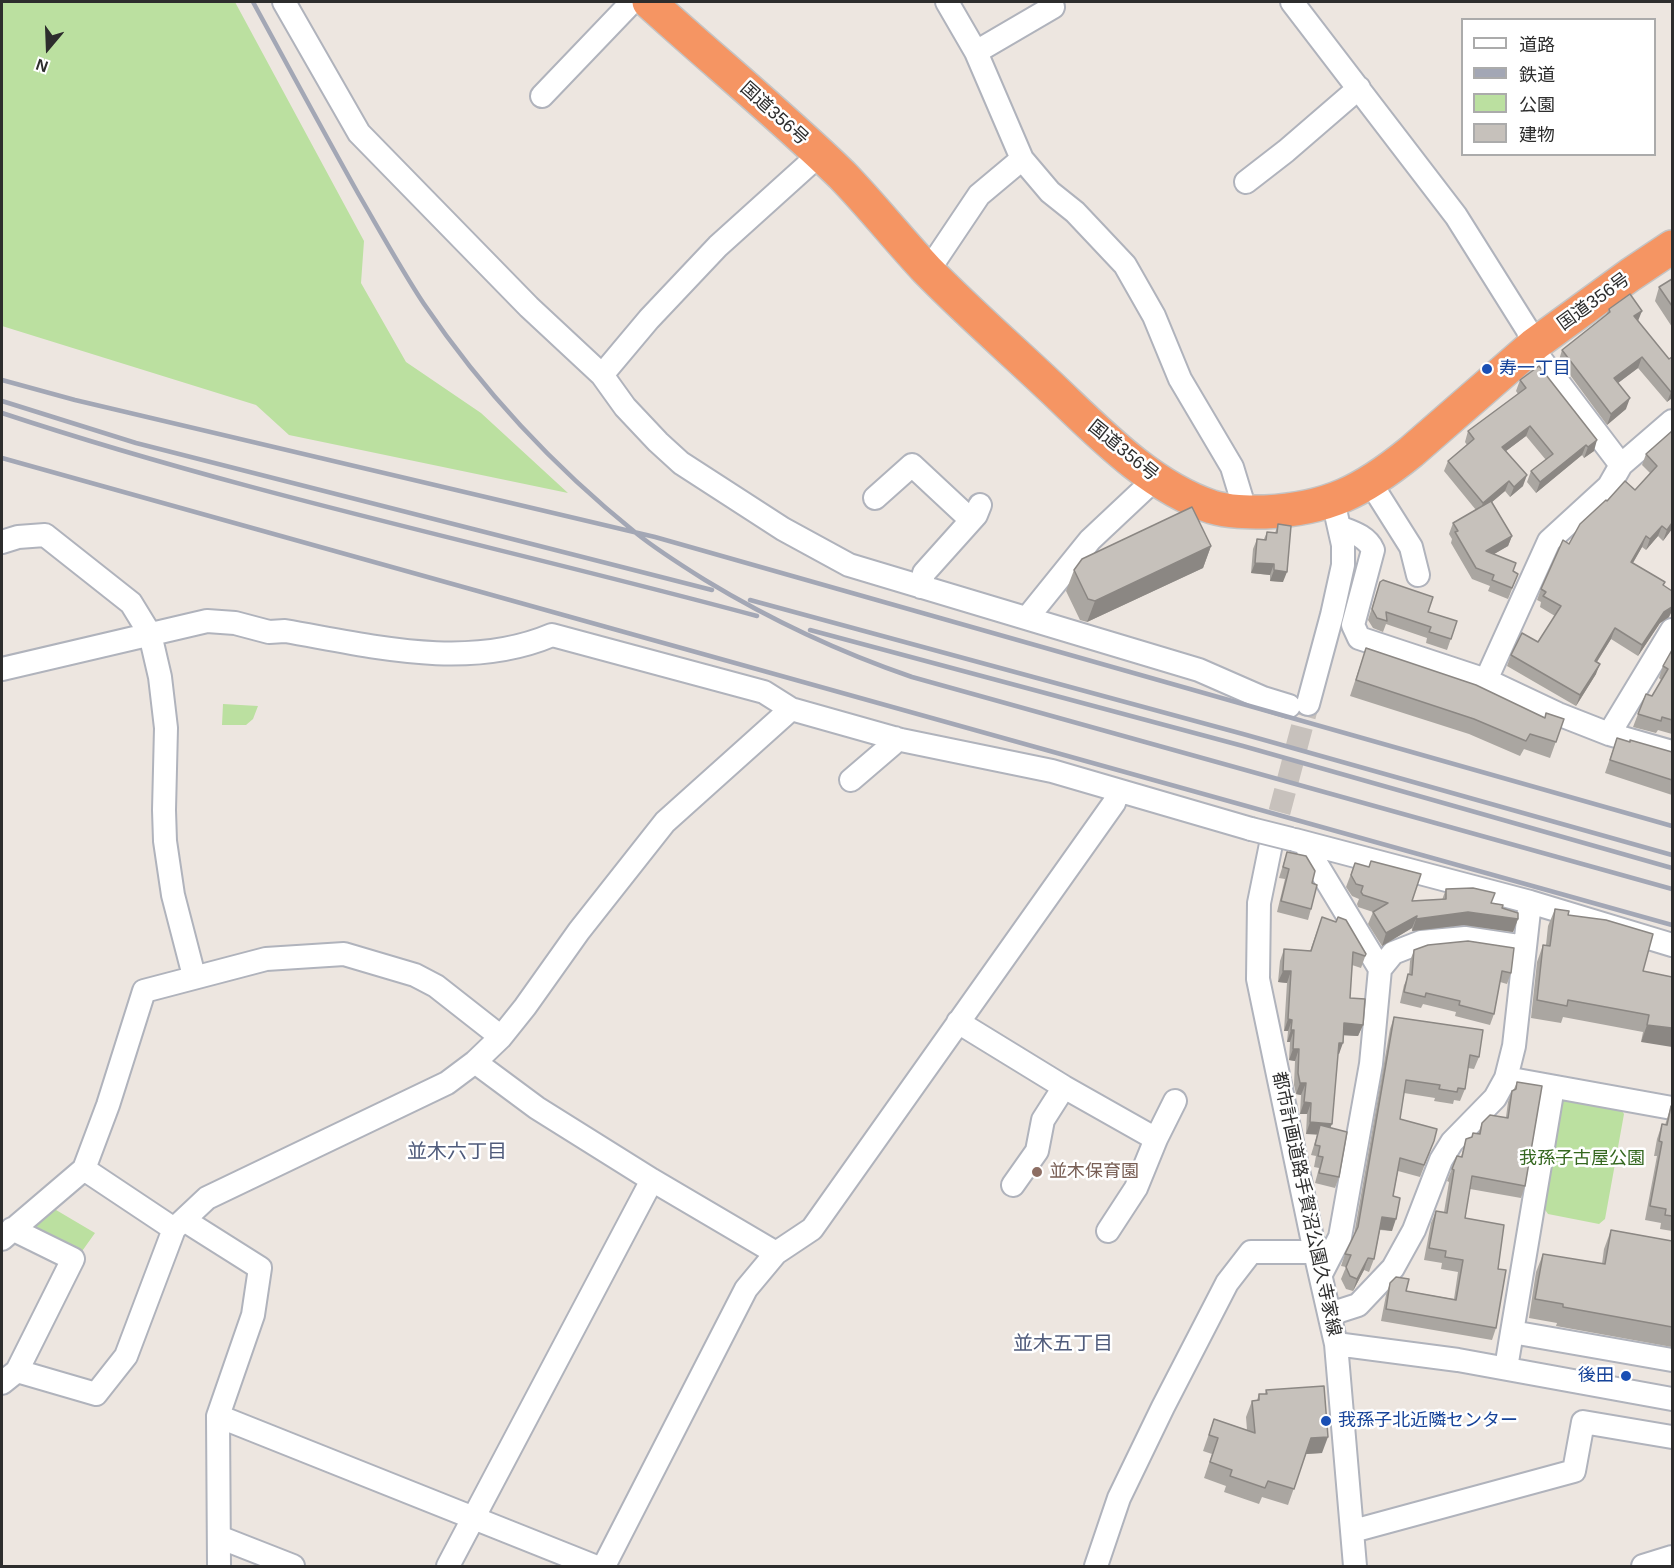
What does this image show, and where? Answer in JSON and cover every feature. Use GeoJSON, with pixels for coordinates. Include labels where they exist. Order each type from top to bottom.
{"type":"FeatureCollection","features":[{"type":"Feature","properties":{"kind":"highway","name":"国道356号"},"geometry":{"type":"LineString","coordinates":[[649,2],[820,154],[928,271],[1106,440],[1156,478],[1188,498],[1214,507],[1246,513],[1303,508],[1336,514],[1370,482],[1411,452],[1535,344],[1672,247]]}},
{"type":"Feature","properties":{"kind":"street"},"geometry":{"type":"LineString","coordinates":[[284,2],[359,133],[529,307],[602,375],[625,407],[657,442],[681,463],[820,551],[849,565],[1199,670],[1263,698],[1299,705],[1332,615],[1343,565],[1343,545],[1336,514]]}},
{"type":"Feature","properties":{"kind":"street"},"geometry":{"type":"LineString","coordinates":[[542,96],[632,2]]}},
{"type":"Feature","properties":{"kind":"street"},"geometry":{"type":"LineString","coordinates":[[947,2],[976,52],[1022,159],[1050,192],[1075,212],[1125,265],[1154,316],[1180,379],[1232,467],[1246,513]]}},
{"type":"Feature","properties":{"kind":"street"},"geometry":{"type":"LineString","coordinates":[[1292,2],[1455,216],[1535,344],[1539,357],[1621,465]]}},
{"type":"Feature","properties":{"kind":"street"},"geometry":{"type":"LineString","coordinates":[[976,52],[1053,7]]}},
{"type":"Feature","properties":{"kind":"street"},"geometry":{"type":"LineString","coordinates":[[1246,182],[1359,88]]}},
{"type":"Feature","properties":{"kind":"street"},"geometry":{"type":"LineString","coordinates":[[602,375],[649,319],[718,246],[820,154]]}},
{"type":"Feature","properties":{"kind":"street"},"geometry":{"type":"LineString","coordinates":[[928,271],[979,195],[1022,159]]}},
{"type":"Feature","properties":{"kind":"street"},"geometry":{"type":"LineString","coordinates":[[1486,680],[1549,541],[1609,486],[1621,465],[1672,421]]}},
{"type":"Feature","properties":{"kind":"street"},"geometry":{"type":"LineString","coordinates":[[875,498],[912,465],[976,512],[924,573],[921,587]]}},
{"type":"Feature","properties":{"kind":"street"},"geometry":{"type":"LineString","coordinates":[[1027,618],[1090,540],[1156,478]]}},
{"type":"Feature","properties":{"kind":"street"},"geometry":{"type":"LineString","coordinates":[[1370,482],[1411,547],[1418,575]]}},
{"type":"Feature","properties":{"kind":"street"},"geometry":{"type":"LineString","coordinates":[[1336,514],[1370,544],[1373,550],[1353,625],[1359,638],[1486,680],[1558,714],[1609,734],[1672,752]]}},
{"type":"Feature","properties":{"kind":"street"},"geometry":{"type":"LineString","coordinates":[[2,542],[18,537],[45,535],[131,603],[150,634],[160,677],[166,728],[165,841],[173,895],[194,976]]}},
{"type":"Feature","properties":{"kind":"street"},"geometry":{"type":"LineString","coordinates":[[2,669],[207,621],[235,623],[269,632],[285,632],[434,654],[494,652],[529,645],[552,635],[764,692],[791,709],[895,738],[1052,771],[1290,842],[1530,902],[1672,945]]}},
{"type":"Feature","properties":{"kind":"street"},"geometry":{"type":"LineString","coordinates":[[1609,734],[1672,630]]}},
{"type":"Feature","properties":{"kind":"street"},"geometry":{"type":"LineString","coordinates":[[501,1036],[436,986],[415,975],[344,954],[266,959],[194,976],[144,991],[108,1105],[84,1168],[7,1234],[73,1258],[9,1377],[96,1394],[126,1356],[179,1224],[207,1198],[447,1083],[475,1062],[501,1036],[525,1007],[579,931],[665,822],[711,778],[791,709]]}},
{"type":"Feature","properties":{"kind":"street"},"geometry":{"type":"LineString","coordinates":[[851,780],[893,744],[895,738]]}},
{"type":"Feature","properties":{"kind":"street"},"geometry":{"type":"LineString","coordinates":[[604,1566],[746,1289],[776,1252],[812,1229],[1114,803],[1118,791]]}},
{"type":"Feature","properties":{"kind":"street"},"geometry":{"type":"LineString","coordinates":[[1290,842],[1308,850],[1380,969]]}},
{"type":"Feature","properties":{"kind":"street","name":"都市計画道路手賀沼公園久寺家線"},"geometry":{"type":"LineString","coordinates":[[1290,842],[1259,903],[1258,979],[1336,1344],[1355,1566]]}},
{"type":"Feature","properties":{"kind":"street"},"geometry":{"type":"LineString","coordinates":[[1330,1314],[1358,1305],[1393,1268],[1414,1230],[1441,1160],[1452,1142],[1495,1098],[1506,1078],[1514,1046],[1530,902]]}},
{"type":"Feature","properties":{"kind":"street"},"geometry":{"type":"LineString","coordinates":[[1321,1274],[1340,1237],[1371,1064],[1380,969],[1394,953],[1421,942],[1465,938],[1525,947]]}},
{"type":"Feature","properties":{"kind":"street"},"geometry":{"type":"LineString","coordinates":[[958,1022],[1064,1087],[1156,1139]]}},
{"type":"Feature","properties":{"kind":"street"},"geometry":{"type":"LineString","coordinates":[[475,1062],[537,1108],[652,1180],[776,1252]]}},
{"type":"Feature","properties":{"kind":"street"},"geometry":{"type":"LineString","coordinates":[[1506,1078],[1672,1108]]}},
{"type":"Feature","properties":{"kind":"street"},"geometry":{"type":"LineString","coordinates":[[1013,1185],[1037,1151],[1043,1120],[1064,1087]]}},
{"type":"Feature","properties":{"kind":"street"},"geometry":{"type":"LineString","coordinates":[[1506,1368],[1553,1087]]}},
{"type":"Feature","properties":{"kind":"street"},"geometry":{"type":"LineString","coordinates":[[1108,1231],[1136,1188],[1175,1101]]}},
{"type":"Feature","properties":{"kind":"street"},"geometry":{"type":"LineString","coordinates":[[84,1168],[260,1268],[254,1315],[218,1416],[219,1566]]}},
{"type":"Feature","properties":{"kind":"street"},"geometry":{"type":"LineString","coordinates":[[448,1566],[652,1180]]}},
{"type":"Feature","properties":{"kind":"street"},"geometry":{"type":"LineString","coordinates":[[1096,1566],[1119,1498],[1227,1283],[1251,1252],[1315,1252]]}},
{"type":"Feature","properties":{"kind":"street"},"geometry":{"type":"LineString","coordinates":[[1512,1332],[1672,1360]]}},
{"type":"Feature","properties":{"kind":"street"},"geometry":{"type":"LineString","coordinates":[[1336,1344],[1506,1368],[1671,1399]]}},
{"type":"Feature","properties":{"kind":"street"},"geometry":{"type":"LineString","coordinates":[[218,1416],[594,1566]]}},
{"type":"Feature","properties":{"kind":"street"},"geometry":{"type":"LineString","coordinates":[[1353,1532],[1574,1471],[1583,1422],[1672,1437]]}},
{"type":"Feature","properties":{"kind":"street"},"geometry":{"type":"LineString","coordinates":[[219,1537],[293,1566]]}},
{"type":"Feature","properties":{"kind":"street"},"geometry":{"type":"LineString","coordinates":[[1643,1566],[1672,1557]]}},
{"type":"Feature","properties":{"kind":"green space"},"geometry":{"type":"Polygon","coordinates":[[[2,2],[235,2],[364,241],[361,283],[406,362],[481,413],[568,493],[289,435],[256,405],[2,326],[2,2]]]}},
{"type":"Feature","properties":{"kind":"green space"},"geometry":{"type":"Polygon","coordinates":[[[223,704],[258,706],[253,719],[246,725],[222,725],[223,704]]]}},
{"type":"Feature","properties":{"kind":"green space","name":"我孫子古屋公園"},"geometry":{"type":"Polygon","coordinates":[[[1569,1097],[1619,1106],[1624,1114],[1605,1219],[1599,1224],[1548,1214],[1541,1204],[1560,1103],[1569,1097]]]}},
{"type":"Feature","properties":{"kind":"green space"},"geometry":{"type":"Polygon","coordinates":[[[51,1207],[95,1233],[80,1254],[35,1232],[35,1221],[51,1207]]]}},
{"type":"Feature","properties":{"kind":"building"},"geometry":{"type":"Polygon","coordinates":[[[1672,279],[1672,306],[1659,287],[1672,279]]]}},
{"type":"Feature","properties":{"kind":"building"},"geometry":{"type":"Polygon","coordinates":[[[1630,294],[1642,311],[1634,316],[1669,359],[1672,357],[1672,391],[1642,357],[1614,378],[1630,398],[1611,414],[1562,350],[1630,294]]]}},
{"type":"Feature","properties":{"kind":"building"},"geometry":{"type":"Polygon","coordinates":[[[1539,366],[1597,440],[1588,447],[1586,445],[1540,482],[1531,471],[1553,454],[1530,426],[1502,447],[1527,475],[1514,487],[1509,481],[1483,503],[1448,461],[1474,439],[1468,431],[1526,388],[1520,380],[1539,366]]]}},
{"type":"Feature","properties":{"kind":"building"},"geometry":{"type":"Polygon","coordinates":[[[1672,431],[1672,523],[1667,530],[1662,526],[1650,539],[1646,536],[1631,562],[1665,582],[1663,585],[1672,591],[1672,607],[1664,612],[1642,645],[1615,628],[1595,661],[1600,664],[1580,695],[1511,655],[1522,633],[1538,642],[1561,606],[1543,596],[1546,592],[1541,589],[1563,540],[1569,544],[1580,524],[1607,501],[1625,481],[1635,490],[1657,466],[1646,454],[1672,431]]]}},
{"type":"Feature","properties":{"kind":"building"},"geometry":{"type":"Polygon","coordinates":[[[1491,501],[1512,536],[1486,551],[1516,563],[1513,571],[1518,574],[1512,588],[1492,580],[1494,575],[1476,568],[1455,532],[1458,531],[1453,523],[1491,501]]]}},
{"type":"Feature","properties":{"kind":"building"},"geometry":{"type":"Polygon","coordinates":[[[1192,507],[1211,546],[1095,601],[1088,599],[1074,570],[1082,559],[1192,507]]]}},
{"type":"Feature","properties":{"kind":"building"},"geometry":{"type":"Polygon","coordinates":[[[1278,524],[1291,526],[1287,572],[1274,570],[1274,564],[1255,563],[1257,539],[1266,540],[1267,532],[1277,533],[1278,524]]]}},
{"type":"Feature","properties":{"kind":"building"},"geometry":{"type":"Polygon","coordinates":[[[1383,580],[1433,597],[1428,612],[1457,621],[1451,639],[1429,632],[1431,627],[1386,612],[1387,621],[1377,618],[1372,609],[1380,582],[1383,580]]]}},
{"type":"Feature","properties":{"kind":"building"},"geometry":{"type":"Polygon","coordinates":[[[1366,648],[1476,685],[1545,718],[1546,713],[1564,719],[1556,742],[1530,734],[1526,741],[1474,719],[1356,680],[1366,648]]]}},
{"type":"Feature","properties":{"kind":"building"},"geometry":{"type":"Polygon","coordinates":[[[1672,650],[1672,720],[1662,717],[1661,721],[1638,714],[1646,694],[1652,696],[1668,669],[1663,666],[1672,650]]]}},
{"type":"Feature","properties":{"kind":"building"},"geometry":{"type":"Polygon","coordinates":[[[1617,738],[1672,752],[1672,780],[1610,760],[1617,738]]]}},
{"type":"Feature","properties":{"kind":"building"},"geometry":{"type":"Polygon","coordinates":[[[1287,852],[1306,856],[1315,871],[1312,883],[1317,885],[1311,909],[1281,901],[1289,869],[1283,867],[1287,852]]]}},
{"type":"Feature","properties":{"kind":"building"},"geometry":{"type":"Polygon","coordinates":[[[1371,861],[1421,874],[1412,901],[1446,899],[1446,889],[1473,888],[1495,893],[1491,903],[1503,905],[1502,908],[1518,913],[1518,919],[1468,912],[1416,919],[1417,916],[1386,933],[1373,912],[1388,903],[1363,895],[1361,892],[1363,886],[1356,884],[1351,875],[1355,863],[1369,867],[1371,861]]]}},
{"type":"Feature","properties":{"kind":"building"},"geometry":{"type":"Polygon","coordinates":[[[1555,909],[1569,911],[1568,915],[1606,920],[1653,934],[1643,971],[1672,977],[1672,1028],[1647,1025],[1649,1015],[1568,1000],[1567,1006],[1537,1000],[1543,945],[1550,946],[1555,909]]]}},
{"type":"Feature","properties":{"kind":"building"},"geometry":{"type":"Polygon","coordinates":[[[1322,917],[1336,922],[1338,917],[1346,920],[1366,954],[1365,956],[1353,952],[1350,998],[1365,999],[1363,1025],[1344,1023],[1343,1043],[1339,1043],[1332,1124],[1310,1122],[1311,1103],[1304,1102],[1306,1083],[1300,1083],[1299,1049],[1293,1049],[1294,1030],[1291,1030],[1292,1020],[1288,1019],[1291,971],[1283,971],[1284,949],[1311,951],[1322,917]]]}},
{"type":"Feature","properties":{"kind":"building"},"geometry":{"type":"Polygon","coordinates":[[[1468,941],[1514,948],[1511,973],[1502,971],[1494,1014],[1459,1005],[1460,1001],[1426,993],[1425,997],[1404,992],[1408,974],[1412,975],[1414,950],[1428,945],[1468,941]]]}},
{"type":"Feature","properties":{"kind":"building"},"geometry":{"type":"Polygon","coordinates":[[[1394,1017],[1483,1030],[1479,1057],[1470,1055],[1465,1089],[1458,1088],[1457,1092],[1439,1089],[1440,1085],[1406,1080],[1400,1119],[1437,1129],[1424,1165],[1400,1158],[1393,1196],[1400,1198],[1396,1219],[1382,1217],[1374,1259],[1368,1258],[1357,1279],[1350,1276],[1346,1267],[1351,1255],[1345,1254],[1358,1227],[1394,1017]]]}},
{"type":"Feature","properties":{"kind":"building"},"geometry":{"type":"Polygon","coordinates":[[[1517,1082],[1542,1086],[1525,1186],[1472,1176],[1465,1218],[1504,1225],[1498,1269],[1506,1270],[1496,1328],[1386,1309],[1390,1283],[1396,1277],[1409,1279],[1406,1291],[1456,1300],[1463,1260],[1445,1257],[1446,1251],[1429,1248],[1436,1211],[1447,1213],[1454,1170],[1452,1169],[1457,1156],[1462,1157],[1466,1139],[1472,1137],[1473,1133],[1480,1134],[1482,1123],[1490,1115],[1508,1118],[1512,1091],[1516,1089],[1517,1082]]]}},
{"type":"Feature","properties":{"kind":"building"},"geometry":{"type":"Polygon","coordinates":[[[1671,1106],[1672,1216],[1665,1215],[1666,1209],[1650,1206],[1662,1142],[1659,1141],[1662,1124],[1667,1125],[1671,1106]]]}},
{"type":"Feature","properties":{"kind":"building"},"geometry":{"type":"Polygon","coordinates":[[[1320,1125],[1347,1132],[1339,1177],[1319,1173],[1323,1157],[1318,1156],[1320,1146],[1315,1145],[1320,1125]]]}},
{"type":"Feature","properties":{"kind":"building"},"geometry":{"type":"Polygon","coordinates":[[[1611,1230],[1672,1241],[1672,1327],[1563,1307],[1563,1304],[1535,1299],[1543,1254],[1605,1264],[1611,1230]]]}},
{"type":"Feature","properties":{"kind":"building"},"geometry":{"type":"Polygon","coordinates":[[[1324,1386],[1328,1437],[1311,1438],[1294,1489],[1268,1481],[1265,1488],[1230,1476],[1232,1470],[1210,1462],[1218,1438],[1209,1435],[1214,1419],[1255,1433],[1252,1401],[1259,1400],[1259,1394],[1267,1394],[1266,1390],[1324,1386]]]}},
{"type":"Feature","properties":{"kind":"tunnel"},"geometry":{"type":"LineString","coordinates":[[1271,844],[1308,704]]}},
{"type":"Feature","properties":{"kind":"railway"},"geometry":{"type":"LineString","coordinates":[[253,2],[399,264],[424,304],[470,367],[521,426],[577,482],[644,539],[705,580],[755,609],[806,634],[912,677],[1672,889]]}},
{"type":"Feature","properties":{"kind":"railway"},"geometry":{"type":"LineString","coordinates":[[2,380],[75,400],[655,537],[1672,826]]}},
{"type":"Feature","properties":{"kind":"railway"},"geometry":{"type":"LineString","coordinates":[[2,401],[136,443],[712,590]]}},
{"type":"Feature","properties":{"kind":"railway"},"geometry":{"type":"LineString","coordinates":[[2,413],[189,470],[757,616]]}},
{"type":"Feature","properties":{"kind":"railway"},"geometry":{"type":"LineString","coordinates":[[2,458],[1672,925]]}},
{"type":"Feature","properties":{"kind":"railway"},"geometry":{"type":"LineString","coordinates":[[750,600],[1243,734],[1672,855]]}},
{"type":"Feature","properties":{"kind":"railway"},"geometry":{"type":"LineString","coordinates":[[810,630],[1243,746],[1672,868]]}},
{"type":"Feature","properties":{"kind":"place","name":"寿一丁目"},"geometry":{"type":"Point","coordinates":[1487,369]}},
{"type":"Feature","properties":{"kind":"place","name":"並木保育園"},"geometry":{"type":"Point","coordinates":[1037,1172]}},
{"type":"Feature","properties":{"kind":"place","name":"後田"},"geometry":{"type":"Point","coordinates":[1626,1376]}},
{"type":"Feature","properties":{"kind":"place","name":"我孫子北近隣センター"},"geometry":{"type":"Point","coordinates":[1326,1421]}},
{"type":"Feature","properties":{"kind":"district","name":"並木六丁目"},"geometry":{"type":"Point","coordinates":[457,1152]}},
{"type":"Feature","properties":{"kind":"district","name":"並木五丁目"},"geometry":{"type":"Point","coordinates":[1063,1344]}}]}
